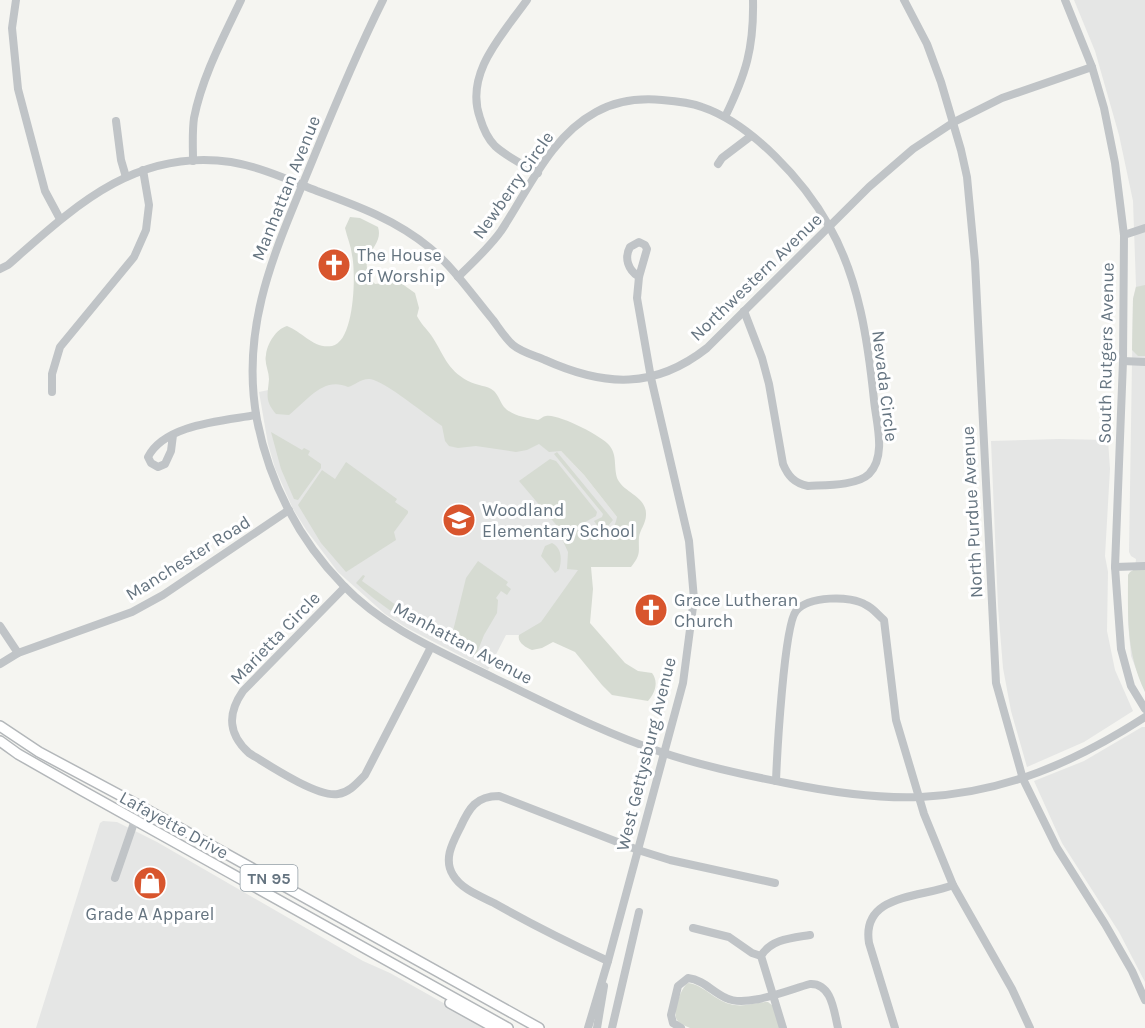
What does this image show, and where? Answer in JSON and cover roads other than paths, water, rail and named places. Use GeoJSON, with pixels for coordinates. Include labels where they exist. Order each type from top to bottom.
{"type":"FeatureCollection","features":[{"type":"Feature","properties":{"kind":"main road","name":"Lafayette Drive"},"geometry":{"type":"LineString","coordinates":[[0,726],[39,752],[538,1028]]}},
{"type":"Feature","properties":{"kind":"main road","name":"Lafayette Drive"},"geometry":{"type":"LineString","coordinates":[[0,741],[18,754],[508,1028]]}},
{"type":"Feature","properties":{"kind":"main road"},"geometry":{"type":"LineString","coordinates":[[405,970],[417,984],[495,1028]]}},
{"type":"Feature","properties":{"kind":"street"},"geometry":{"type":"LineString","coordinates":[[15,0],[12,28],[18,89],[45,191],[60,219]]}},
{"type":"Feature","properties":{"kind":"street"},"geometry":{"type":"LineString","coordinates":[[193,161],[194,121],[200,96],[210,66],[241,0]]}},
{"type":"Feature","properties":{"kind":"street","name":"Manhattan Avenue"},"geometry":{"type":"LineString","coordinates":[[383,0],[357,51],[279,240],[264,283],[258,310],[253,357],[256,415],[272,474],[310,546],[345,587],[373,612],[401,631],[556,709],[665,754],[819,790],[861,795],[920,797],[994,787],[1023,779],[1089,751],[1145,717]]}},
{"type":"Feature","properties":{"kind":"street"},"geometry":{"type":"LineString","coordinates":[[527,0],[487,58],[476,87],[476,107],[483,128],[495,145],[538,173]]}},
{"type":"Feature","properties":{"kind":"street"},"geometry":{"type":"LineString","coordinates":[[725,117],[747,68],[751,49],[753,0]]}},
{"type":"Feature","properties":{"kind":"street","name":"North Purdue Avenue"},"geometry":{"type":"LineString","coordinates":[[904,0],[927,44],[941,81],[954,122],[967,177],[973,228],[996,683],[1023,779],[1057,848],[1105,924],[1132,971],[1145,1000]]}},
{"type":"Feature","properties":{"kind":"street","name":"South Rutgers Avenue"},"geometry":{"type":"LineString","coordinates":[[1065,0],[1092,67],[1104,108],[1115,163],[1124,235],[1123,362],[1115,567],[1121,649],[1131,686],[1145,709]]}},
{"type":"Feature","properties":{"kind":"street","name":"Northwestern Avenue"},"geometry":{"type":"LineString","coordinates":[[0,269],[8,265],[60,219],[98,191],[126,177],[143,171],[193,161],[232,162],[270,172],[375,213],[398,225],[431,249],[458,277],[514,346],[563,368],[603,378],[632,380],[651,378],[690,361],[707,348],[890,168],[954,122],[1002,98],[1092,67]]}},
{"type":"Feature","properties":{"kind":"street","name":"Newberry Circle"},"geometry":{"type":"LineString","coordinates":[[458,277],[499,233],[561,139],[597,112],[622,102],[648,99],[686,102],[725,117],[751,136],[786,169],[830,226]]}},
{"type":"Feature","properties":{"kind":"street"},"geometry":{"type":"LineString","coordinates":[[116,121],[121,160],[126,177]]}},
{"type":"Feature","properties":{"kind":"street"},"geometry":{"type":"LineString","coordinates":[[718,164],[722,158],[751,136]]}},
{"type":"Feature","properties":{"kind":"street"},"geometry":{"type":"LineString","coordinates":[[52,392],[52,374],[60,347],[134,257],[146,230],[149,205],[143,171]]}},
{"type":"Feature","properties":{"kind":"street","name":"Nevada Circle"},"geometry":{"type":"LineString","coordinates":[[744,311],[770,384],[786,472],[799,484],[808,486],[863,479],[874,468],[879,456],[870,366],[856,293],[830,226]]}},
{"type":"Feature","properties":{"kind":"street"},"geometry":{"type":"LineString","coordinates":[[1124,235],[1145,228]]}},
{"type":"Feature","properties":{"kind":"street","name":"West Gettysburg Avenue"},"geometry":{"type":"LineString","coordinates":[[588,1028],[683,683],[694,599],[689,541],[651,378],[637,298],[639,277]]}},
{"type":"Feature","properties":{"kind":"street"},"geometry":{"type":"LineString","coordinates":[[1123,362],[1145,362]]}},
{"type":"Feature","properties":{"kind":"street"},"geometry":{"type":"LineString","coordinates":[[172,435],[180,430],[256,415]]}},
{"type":"Feature","properties":{"kind":"street","name":"Manchester Road"},"geometry":{"type":"LineString","coordinates":[[0,664],[18,653],[132,612],[163,595],[289,510]]}},
{"type":"Feature","properties":{"kind":"street"},"geometry":{"type":"LineString","coordinates":[[1115,567],[1145,566]]}},
{"type":"Feature","properties":{"kind":"street","name":"Marietta Circle"},"geometry":{"type":"LineString","coordinates":[[345,587],[243,691],[237,700],[232,710],[232,727],[241,746],[249,753],[310,788],[328,794],[338,794],[350,789],[365,775],[431,647]]}},
{"type":"Feature","properties":{"kind":"street"},"geometry":{"type":"LineString","coordinates":[[776,781],[777,745],[790,625],[796,611],[811,601],[845,598],[865,604],[884,620],[896,720],[935,844],[953,885],[1012,989],[1030,1028]]}},
{"type":"Feature","properties":{"kind":"street"},"geometry":{"type":"LineString","coordinates":[[0,626],[18,653]]}},
{"type":"Feature","properties":{"kind":"street"},"geometry":{"type":"LineString","coordinates":[[597,1028],[608,961],[541,929],[460,884],[453,876],[448,858],[468,810],[474,802],[490,796],[499,796],[670,860],[775,884]]}},
{"type":"Feature","properties":{"kind":"street"},"geometry":{"type":"LineString","coordinates":[[115,878],[135,820],[142,807]]}},
{"type":"Feature","properties":{"kind":"street"},"geometry":{"type":"LineString","coordinates":[[895,1028],[868,937],[872,921],[882,907],[895,900],[953,885]]}},
{"type":"Feature","properties":{"kind":"street"},"geometry":{"type":"LineString","coordinates":[[612,1028],[639,912]]}},
{"type":"Feature","properties":{"kind":"street"},"geometry":{"type":"LineString","coordinates":[[693,928],[729,938],[761,956]]}},
{"type":"Feature","properties":{"kind":"street"},"geometry":{"type":"LineString","coordinates":[[761,956],[774,943],[810,934]]}},
{"type":"Feature","properties":{"kind":"street"},"geometry":{"type":"LineString","coordinates":[[761,956],[783,1028]]}},
{"type":"Feature","properties":{"kind":"street"},"geometry":{"type":"LineString","coordinates":[[681,1028],[673,1023],[671,1015],[678,986],[686,978],[701,981],[725,998],[735,1001],[755,1000],[810,984],[822,986],[828,993],[838,1028]]}},
{"type":"Feature","properties":{"kind":"place","name":"The House of Worship"},"geometry":{"type":"Point","coordinates":[334,265]}},
{"type":"Feature","properties":{"kind":"place","name":"Woodland Elementary School"},"geometry":{"type":"Point","coordinates":[459,520]}},
{"type":"Feature","properties":{"kind":"place","name":"Grace Lutheran Church"},"geometry":{"type":"Point","coordinates":[651,610]}},
{"type":"Feature","properties":{"kind":"place","name":"Grade A Apparel"},"geometry":{"type":"Point","coordinates":[150,883]}}]}
